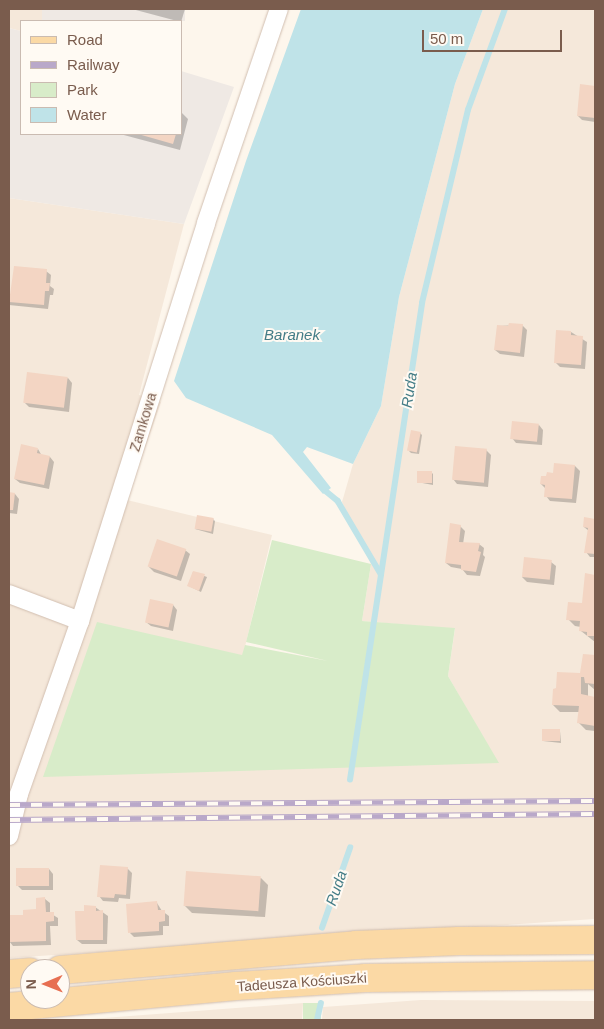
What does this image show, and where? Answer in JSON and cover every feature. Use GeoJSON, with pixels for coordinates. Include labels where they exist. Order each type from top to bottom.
{"type":"FeatureCollection","features":[{"type":"Feature","properties":{"kind":"main road"},"geometry":{"type":"LineString","coordinates":[[70,969],[356,945],[460,940],[595,940]]}},
{"type":"Feature","properties":{"kind":"main road","name":"Tadeusza Kościuszki"},"geometry":{"type":"LineString","coordinates":[[9,1007],[236,986],[356,978],[595,975]]}},
{"type":"Feature","properties":{"kind":"street","name":"Zamkowa"},"geometry":{"type":"LineString","coordinates":[[9,836],[19,794],[80,621],[206,223],[279,9]]}},
{"type":"Feature","properties":{"kind":"street"},"geometry":{"type":"LineString","coordinates":[[9,594],[80,621]]}},
{"type":"Feature","properties":{"kind":"shaded area"},"geometry":{"type":"Polygon","coordinates":[[[9,9],[42,9],[42,20],[20,20],[20,31],[9,28],[9,9]]]}},
{"type":"Feature","properties":{"kind":"shaded area"},"geometry":{"type":"Polygon","coordinates":[[[42,9],[185,9],[185,21],[42,20],[42,9]]]}},
{"type":"Feature","properties":{"kind":"shaded area"},"geometry":{"type":"Polygon","coordinates":[[[483,9],[595,9],[595,919],[9,958],[9,198],[184,224],[139,395],[161,402],[127,500],[272,535],[243,655],[498,763],[448,676],[455,629],[362,621],[371,564],[342,502],[353,464],[381,406],[399,297],[455,84],[483,9]]]}},
{"type":"Feature","properties":{"kind":"shaded area"},"geometry":{"type":"Polygon","coordinates":[[[9,28],[20,31],[20,135],[182,135],[182,71],[234,87],[184,224],[9,198],[9,28]]]}},
{"type":"Feature","properties":{"kind":"shaded area"},"geometry":{"type":"Polygon","coordinates":[[[421,1000],[595,1001],[595,1020],[322,1020],[323,1007],[421,1000]]]}},
{"type":"Feature","properties":{"kind":"shaded area"},"geometry":{"type":"Polygon","coordinates":[[[303,1003],[302,1020],[77,1020],[303,1003]]]}},
{"type":"Feature","properties":{"kind":"green space"},"geometry":{"type":"Polygon","coordinates":[[[272,540],[371,564],[362,621],[455,628],[448,676],[499,763],[43,777],[97,622],[242,655],[245,645],[328,661],[246,642],[272,540]]]}},
{"type":"Feature","properties":{"kind":"green space"},"geometry":{"type":"Polygon","coordinates":[[[303,1003],[321,1003],[321,1020],[303,1020],[303,1003]]]}},
{"type":"Feature","properties":{"kind":"water","name":"Baranek"},"geometry":{"type":"Polygon","coordinates":[[[301,9],[483,9],[455,84],[399,297],[381,406],[353,464],[307,447],[303,452],[331,488],[323,494],[272,435],[186,398],[174,381],[246,161],[301,9]]]}},
{"type":"Feature","properties":{"kind":"building"},"geometry":{"type":"Polygon","coordinates":[[[580,84],[595,86],[595,118],[577,116],[580,84]]]}},
{"type":"Feature","properties":{"kind":"building"},"geometry":{"type":"Polygon","coordinates":[[[142,135],[176,135],[173,144],[142,135]]]}},
{"type":"Feature","properties":{"kind":"building"},"geometry":{"type":"Polygon","coordinates":[[[14,266],[47,269],[46,283],[50,283],[49,291],[45,291],[44,305],[9,302],[14,266]]]}},
{"type":"Feature","properties":{"kind":"building"},"geometry":{"type":"Polygon","coordinates":[[[509,323],[523,324],[520,353],[494,350],[497,325],[508,326],[509,323]]]}},
{"type":"Feature","properties":{"kind":"building"},"geometry":{"type":"Polygon","coordinates":[[[556,330],[571,331],[571,335],[583,336],[581,365],[554,363],[556,330]]]}},
{"type":"Feature","properties":{"kind":"building"},"geometry":{"type":"Polygon","coordinates":[[[27,372],[68,377],[64,408],[23,403],[27,372]]]}},
{"type":"Feature","properties":{"kind":"building"},"geometry":{"type":"Polygon","coordinates":[[[512,421],[539,424],[537,442],[510,439],[512,421]]]}},
{"type":"Feature","properties":{"kind":"building"},"geometry":{"type":"Polygon","coordinates":[[[411,430],[421,432],[417,453],[407,451],[411,430]]]}},
{"type":"Feature","properties":{"kind":"building"},"geometry":{"type":"Polygon","coordinates":[[[21,444],[38,448],[37,453],[50,456],[44,485],[14,479],[21,444]]]}},
{"type":"Feature","properties":{"kind":"building"},"geometry":{"type":"Polygon","coordinates":[[[455,446],[487,449],[484,483],[452,480],[455,446]]]}},
{"type":"Feature","properties":{"kind":"building"},"geometry":{"type":"Polygon","coordinates":[[[554,463],[575,465],[572,499],[544,497],[545,485],[540,484],[541,476],[546,476],[547,472],[553,473],[554,463]]]}},
{"type":"Feature","properties":{"kind":"building"},"geometry":{"type":"Polygon","coordinates":[[[417,471],[432,471],[432,483],[417,483],[417,471]]]}},
{"type":"Feature","properties":{"kind":"building"},"geometry":{"type":"Polygon","coordinates":[[[9,492],[15,493],[13,510],[9,510],[9,492]]]}},
{"type":"Feature","properties":{"kind":"building"},"geometry":{"type":"Polygon","coordinates":[[[197,515],[214,518],[211,532],[195,529],[197,515]]]}},
{"type":"Feature","properties":{"kind":"building"},"geometry":{"type":"Polygon","coordinates":[[[584,517],[595,519],[595,554],[584,553],[588,528],[583,527],[584,517]]]}},
{"type":"Feature","properties":{"kind":"building"},"geometry":{"type":"Polygon","coordinates":[[[450,523],[461,525],[459,542],[480,543],[478,551],[481,552],[476,572],[461,570],[461,565],[445,563],[450,523]]]}},
{"type":"Feature","properties":{"kind":"building"},"geometry":{"type":"Polygon","coordinates":[[[157,539],[186,549],[177,577],[148,566],[157,539]]]}},
{"type":"Feature","properties":{"kind":"building"},"geometry":{"type":"Polygon","coordinates":[[[524,557],[552,560],[550,580],[522,577],[524,557]]]}},
{"type":"Feature","properties":{"kind":"building"},"geometry":{"type":"Polygon","coordinates":[[[193,571],[205,574],[199,591],[187,586],[193,571]]]}},
{"type":"Feature","properties":{"kind":"building"},"geometry":{"type":"Polygon","coordinates":[[[585,573],[595,575],[595,636],[587,636],[587,632],[579,631],[580,621],[566,620],[568,602],[582,603],[585,573]]]}},
{"type":"Feature","properties":{"kind":"building"},"geometry":{"type":"Polygon","coordinates":[[[150,599],[173,604],[168,627],[145,622],[150,599]]]}},
{"type":"Feature","properties":{"kind":"building"},"geometry":{"type":"Polygon","coordinates":[[[583,654],[595,655],[595,684],[585,683],[584,677],[581,677],[581,694],[595,697],[595,726],[577,723],[579,706],[552,705],[557,672],[580,673],[583,654]]]}},
{"type":"Feature","properties":{"kind":"building"},"geometry":{"type":"Polygon","coordinates":[[[542,729],[560,729],[560,741],[542,741],[542,729]]]}},
{"type":"Feature","properties":{"kind":"building"},"geometry":{"type":"Polygon","coordinates":[[[100,865],[128,867],[126,895],[115,894],[114,898],[97,897],[100,865]]]}},
{"type":"Feature","properties":{"kind":"building"},"geometry":{"type":"Polygon","coordinates":[[[16,868],[49,868],[49,886],[16,886],[16,868]]]}},
{"type":"Feature","properties":{"kind":"building"},"geometry":{"type":"Polygon","coordinates":[[[186,871],[261,876],[258,911],[184,906],[186,871]]]}},
{"type":"Feature","properties":{"kind":"building"},"geometry":{"type":"Polygon","coordinates":[[[45,897],[46,912],[54,912],[54,921],[46,922],[46,941],[9,942],[9,915],[23,915],[23,910],[36,909],[36,898],[45,897]]]}},
{"type":"Feature","properties":{"kind":"building"},"geometry":{"type":"Polygon","coordinates":[[[157,901],[158,910],[165,910],[165,921],[159,922],[159,931],[128,933],[126,904],[157,901]]]}},
{"type":"Feature","properties":{"kind":"building"},"geometry":{"type":"Polygon","coordinates":[[[84,905],[96,906],[96,911],[103,910],[103,940],[76,940],[75,911],[84,911],[84,905]]]}},
{"type":"Feature","properties":{"kind":"waterway","name":"Ruda"},"geometry":{"type":"LineString","coordinates":[[350,780],[422,303],[468,110],[505,9]]}},
{"type":"Feature","properties":{"kind":"waterway"},"geometry":{"type":"LineString","coordinates":[[327,492],[338,501],[381,574]]}},
{"type":"Feature","properties":{"kind":"waterway","name":"Ruda"},"geometry":{"type":"LineString","coordinates":[[322,928],[350,848]]}},
{"type":"Feature","properties":{"kind":"waterway","name":"Ruda"},"geometry":{"type":"LineString","coordinates":[[317,1020],[321,1003]]}},
{"type":"Feature","properties":{"kind":"railway"},"geometry":{"type":"LineString","coordinates":[[9,805],[595,801]]}},
{"type":"Feature","properties":{"kind":"railway"},"geometry":{"type":"LineString","coordinates":[[9,820],[595,814]]}}]}
